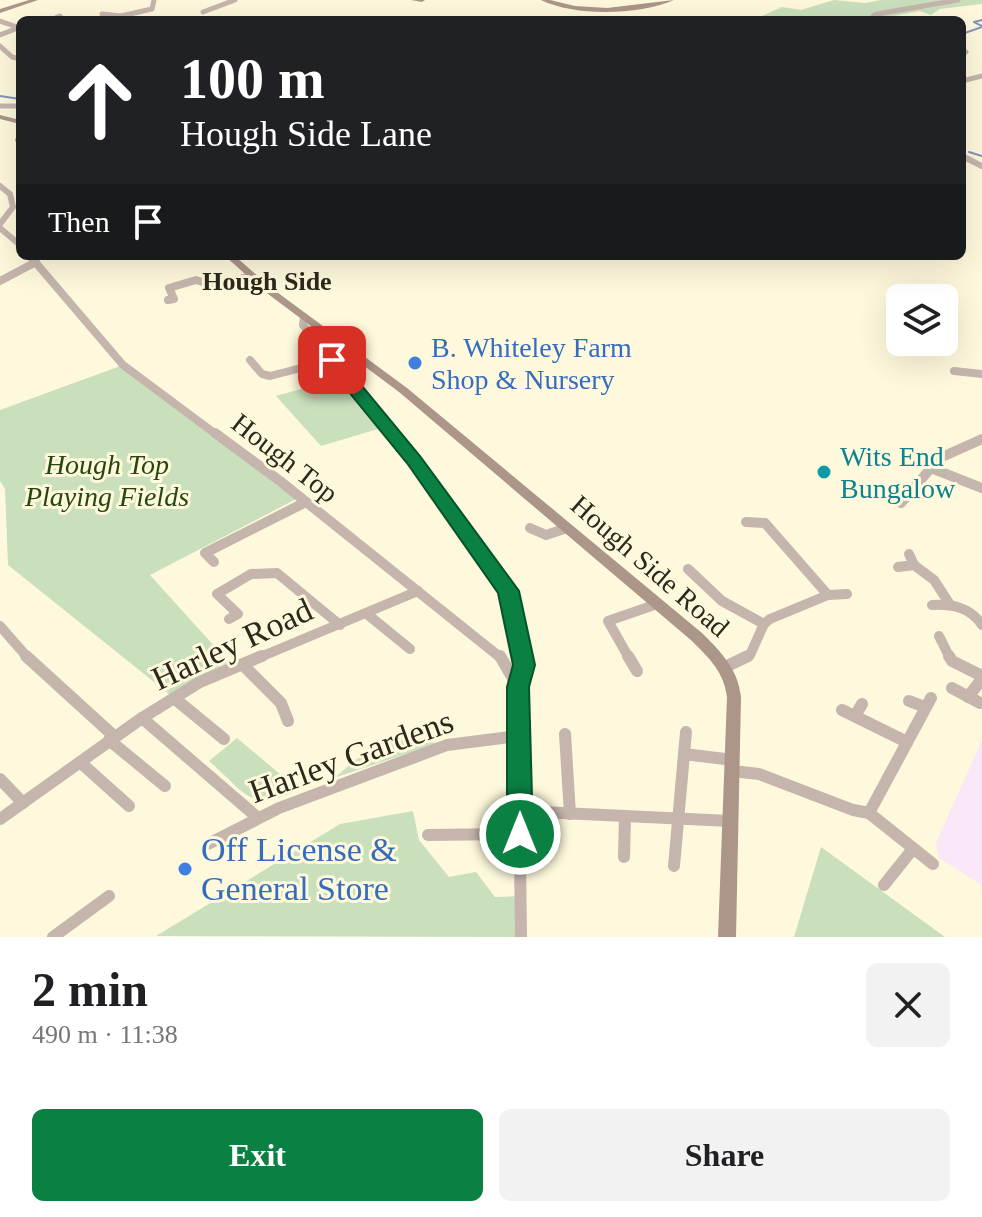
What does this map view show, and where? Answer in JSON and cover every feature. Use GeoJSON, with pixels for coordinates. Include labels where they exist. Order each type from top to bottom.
{"type":"FeatureCollection","features":[{"type":"Feature","properties":{"kind":"main road"},"geometry":{"type":"LineString","coordinates":[[0,11],[35,0]]}},
{"type":"Feature","properties":{"kind":"main road"},"geometry":{"type":"LineString","coordinates":[[414,0],[422,0]]}},
{"type":"Feature","properties":{"kind":"main road"},"geometry":{"type":"LineString","coordinates":[[544,0],[566,7],[598,10],[639,7],[671,0]]}},
{"type":"Feature","properties":{"kind":"main road","name":"Hough Side Road"},"geometry":{"type":"LineString","coordinates":[[234,260],[250,276],[403,390],[697,637],[725,667],[733,681],[727,937]]}},
{"type":"Feature","properties":{"kind":"street"},"geometry":{"type":"LineString","coordinates":[[203,12],[235,0]]}},
{"type":"Feature","properties":{"kind":"street"},"geometry":{"type":"LineString","coordinates":[[873,16],[958,0]]}},
{"type":"Feature","properties":{"kind":"street"},"geometry":{"type":"LineString","coordinates":[[126,16],[157,4]]}},
{"type":"Feature","properties":{"kind":"street"},"geometry":{"type":"LineString","coordinates":[[102,14],[112,16]]}},
{"type":"Feature","properties":{"kind":"street"},"geometry":{"type":"LineString","coordinates":[[0,46],[16,58]]}},
{"type":"Feature","properties":{"kind":"street"},"geometry":{"type":"LineString","coordinates":[[0,186],[10,194],[13,207],[0,226],[16,241]]}},
{"type":"Feature","properties":{"kind":"street"},"geometry":{"type":"LineString","coordinates":[[10,194],[16,193]]}},
{"type":"Feature","properties":{"kind":"street"},"geometry":{"type":"LineString","coordinates":[[0,281],[31,260]]}},
{"type":"Feature","properties":{"kind":"street","name":"Hough Top"},"geometry":{"type":"LineString","coordinates":[[34,260],[123,365],[306,502],[499,654],[518,687]]}},
{"type":"Feature","properties":{"kind":"street"},"geometry":{"type":"LineString","coordinates":[[156,289],[196,280],[216,286],[250,276]]}},
{"type":"Feature","properties":{"kind":"street"},"geometry":{"type":"LineString","coordinates":[[168,300],[174,299],[169,288]]}},
{"type":"Feature","properties":{"kind":"street"},"geometry":{"type":"LineString","coordinates":[[304,317],[303,325],[414,460],[508,591],[524,665],[518,687],[521,937]]}},
{"type":"Feature","properties":{"kind":"street"},"geometry":{"type":"LineString","coordinates":[[250,360],[262,374],[270,376],[332,360]]}},
{"type":"Feature","properties":{"kind":"street"},"geometry":{"type":"LineString","coordinates":[[954,371],[982,374]]}},
{"type":"Feature","properties":{"kind":"street"},"geometry":{"type":"LineString","coordinates":[[901,503],[931,468],[933,461],[982,439]]}},
{"type":"Feature","properties":{"kind":"street"},"geometry":{"type":"LineString","coordinates":[[931,468],[982,488]]}},
{"type":"Feature","properties":{"kind":"street"},"geometry":{"type":"LineString","coordinates":[[214,562],[205,553],[306,502]]}},
{"type":"Feature","properties":{"kind":"street"},"geometry":{"type":"LineString","coordinates":[[754,518],[765,523],[828,595]]}},
{"type":"Feature","properties":{"kind":"street"},"geometry":{"type":"LineString","coordinates":[[530,528],[551,536],[567,528]]}},
{"type":"Feature","properties":{"kind":"street"},"geometry":{"type":"LineString","coordinates":[[909,554],[914,565],[934,580],[949,603]]}},
{"type":"Feature","properties":{"kind":"street"},"geometry":{"type":"LineString","coordinates":[[898,567],[914,565]]}},
{"type":"Feature","properties":{"kind":"street"},"geometry":{"type":"LineString","coordinates":[[688,569],[719,601],[764,624]]}},
{"type":"Feature","properties":{"kind":"street"},"geometry":{"type":"LineString","coordinates":[[229,619],[238,614],[217,594],[251,574],[277,573],[340,625]]}},
{"type":"Feature","properties":{"kind":"street","name":"Harley Road"},"geometry":{"type":"LineString","coordinates":[[0,819],[112,738],[200,682],[418,591]]}},
{"type":"Feature","properties":{"kind":"street"},"geometry":{"type":"LineString","coordinates":[[725,667],[750,655],[764,624],[782,611],[828,595],[847,594]]}},
{"type":"Feature","properties":{"kind":"street"},"geometry":{"type":"LineString","coordinates":[[932,605],[949,603],[965,609],[982,625]]}},
{"type":"Feature","properties":{"kind":"street"},"geometry":{"type":"LineString","coordinates":[[637,671],[608,621],[657,604]]}},
{"type":"Feature","properties":{"kind":"street"},"geometry":{"type":"LineString","coordinates":[[367,614],[410,649]]}},
{"type":"Feature","properties":{"kind":"street"},"geometry":{"type":"LineString","coordinates":[[1,629],[18,649],[165,786]]}},
{"type":"Feature","properties":{"kind":"street"},"geometry":{"type":"LineString","coordinates":[[939,636],[952,661],[982,678],[968,697]]}},
{"type":"Feature","properties":{"kind":"street"},"geometry":{"type":"LineString","coordinates":[[243,665],[281,703],[288,721]]}},
{"type":"Feature","properties":{"kind":"street"},"geometry":{"type":"LineString","coordinates":[[952,688],[980,703]]}},
{"type":"Feature","properties":{"kind":"street"},"geometry":{"type":"LineString","coordinates":[[174,698],[224,739]]}},
{"type":"Feature","properties":{"kind":"street"},"geometry":{"type":"LineString","coordinates":[[869,813],[928,702],[909,701]]}},
{"type":"Feature","properties":{"kind":"street"},"geometry":{"type":"LineString","coordinates":[[855,716],[862,704]]}},
{"type":"Feature","properties":{"kind":"street"},"geometry":{"type":"LineString","coordinates":[[842,710],[907,742]]}},
{"type":"Feature","properties":{"kind":"street"},"geometry":{"type":"LineString","coordinates":[[142,718],[258,818]]}},
{"type":"Feature","properties":{"kind":"street"},"geometry":{"type":"LineString","coordinates":[[674,866],[686,732]]}},
{"type":"Feature","properties":{"kind":"street"},"geometry":{"type":"LineString","coordinates":[[565,734],[570,814]]}},
{"type":"Feature","properties":{"kind":"street","name":"Harley Gardens"},"geometry":{"type":"LineString","coordinates":[[208,844],[258,818],[447,745],[518,736]]}},
{"type":"Feature","properties":{"kind":"street"},"geometry":{"type":"LineString","coordinates":[[684,754],[759,774],[853,810],[869,813],[933,864]]}},
{"type":"Feature","properties":{"kind":"street"},"geometry":{"type":"LineString","coordinates":[[80,762],[129,806]]}},
{"type":"Feature","properties":{"kind":"street"},"geometry":{"type":"LineString","coordinates":[[0,779],[23,803]]}},
{"type":"Feature","properties":{"kind":"street"},"geometry":{"type":"LineString","coordinates":[[520,811],[730,821]]}},
{"type":"Feature","properties":{"kind":"street"},"geometry":{"type":"LineString","coordinates":[[624,857],[625,816]]}},
{"type":"Feature","properties":{"kind":"street"},"geometry":{"type":"LineString","coordinates":[[428,835],[520,834]]}},
{"type":"Feature","properties":{"kind":"street"},"geometry":{"type":"LineString","coordinates":[[884,885],[912,850]]}},
{"type":"Feature","properties":{"kind":"street"},"geometry":{"type":"LineString","coordinates":[[53,937],[109,896]]}},
{"type":"Feature","properties":{"kind":"shaded area"},"geometry":{"type":"Polygon","coordinates":[[[982,740],[982,885],[939,858],[936,843],[982,740]]]}},
{"type":"Feature","properties":{"kind":"green space"},"geometry":{"type":"Polygon","coordinates":[[[834,0],[865,3],[881,0],[982,0],[982,4],[940,9],[931,15],[920,11],[893,16],[762,16],[782,7],[801,10],[834,0]]]}},
{"type":"Feature","properties":{"kind":"green space","name":"Hough Top Playing Fields"},"geometry":{"type":"Polygon","coordinates":[[[123,365],[300,497],[150,575],[235,669],[174,698],[8,565],[5,489],[0,481],[0,410],[123,365]]]}},
{"type":"Feature","properties":{"kind":"green space"},"geometry":{"type":"Polygon","coordinates":[[[348,376],[388,426],[321,446],[276,396],[348,376]]]}},
{"type":"Feature","properties":{"kind":"green space"},"geometry":{"type":"Polygon","coordinates":[[[237,738],[299,790],[269,800],[259,800],[241,791],[209,761],[237,738]]]}},
{"type":"Feature","properties":{"kind":"green space"},"geometry":{"type":"Polygon","coordinates":[[[402,740],[438,743],[334,778],[368,750],[402,740]]]}},
{"type":"Feature","properties":{"kind":"green space"},"geometry":{"type":"Polygon","coordinates":[[[413,811],[419,840],[449,877],[476,872],[495,897],[521,896],[521,937],[156,936],[340,824],[413,811]]]}},
{"type":"Feature","properties":{"kind":"green space"},"geometry":{"type":"Polygon","coordinates":[[[821,847],[945,937],[794,937],[821,847]]]}},
{"type":"Feature","properties":{"kind":"waterway"},"geometry":{"type":"LineString","coordinates":[[982,20],[974,22],[982,26]]}},
{"type":"Feature","properties":{"kind":"waterway"},"geometry":{"type":"LineString","coordinates":[[966,33],[982,27]]}},
{"type":"Feature","properties":{"kind":"waterway"},"geometry":{"type":"LineString","coordinates":[[0,96],[16,98]]}},
{"type":"Feature","properties":{"kind":"waterway"},"geometry":{"type":"LineString","coordinates":[[969,152],[982,156]]}},
{"type":"Feature","properties":{"kind":"place","name":"B. Whiteley Farm Shop & Nursery"},"geometry":{"type":"Point","coordinates":[415,363]}},
{"type":"Feature","properties":{"kind":"place","name":"Wits End Bungalow"},"geometry":{"type":"Point","coordinates":[824,472]}},
{"type":"Feature","properties":{"kind":"place","name":"Off License & General Store"},"geometry":{"type":"Point","coordinates":[185,869]}},
{"type":"Feature","properties":{"kind":"district","name":"Hough Side"},"geometry":{"type":"Point","coordinates":[267,281]}},
{"type":"Feature","properties":{"kind":"route"},"geometry":{"type":"LineString","coordinates":[[332,360],[414,460],[508,591],[524,665],[518,687],[520,834]]}}]}
